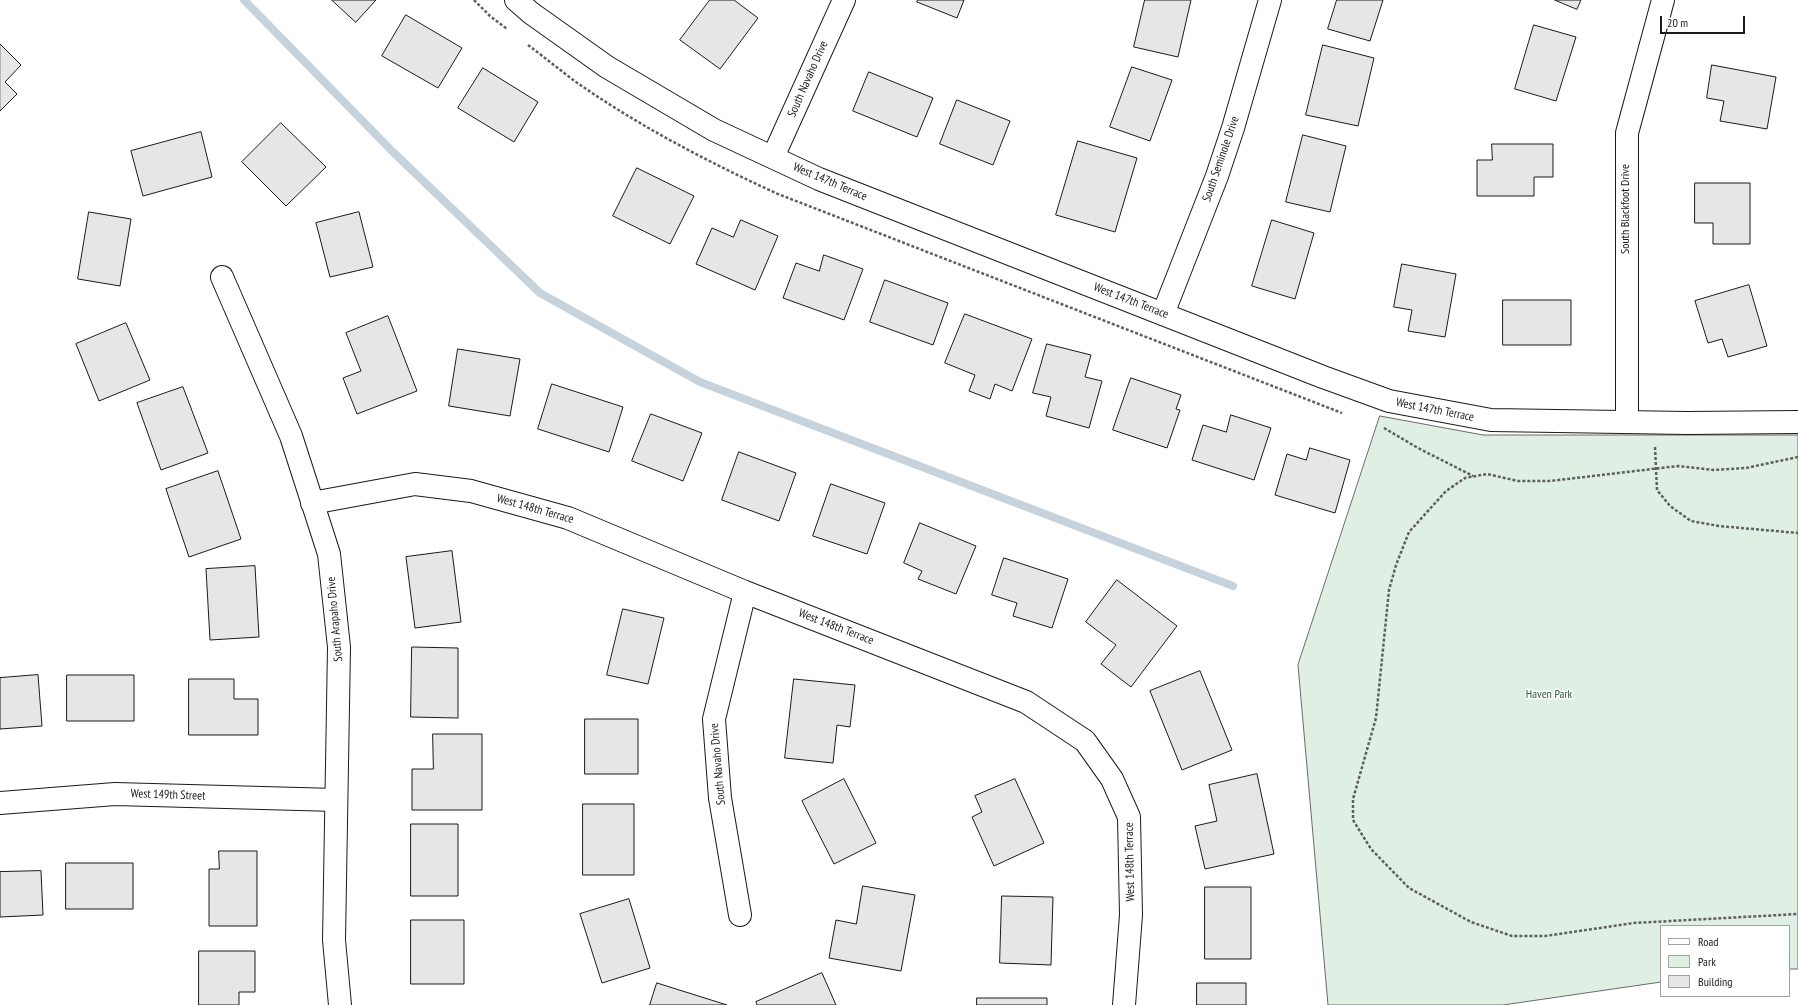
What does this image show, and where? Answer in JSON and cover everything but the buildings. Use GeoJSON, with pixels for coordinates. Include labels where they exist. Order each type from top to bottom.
{"type":"FeatureCollection","features":[{"type":"Feature","properties":{"kind":"street","name":"West 147th Terrace"},"geometry":{"type":"LineString","coordinates":[[516,0],[531,13],[608,67],[714,130],[819,179],[1323,377],[1389,401],[1491,420],[1655,423],[1798,422]]}},
{"type":"Feature","properties":{"kind":"street","name":"South Navaho Drive"},"geometry":{"type":"LineString","coordinates":[[773,157],[844,0]]}},
{"type":"Feature","properties":{"kind":"street","name":"South Seminole Drive"},"geometry":{"type":"LineString","coordinates":[[1162,314],[1217,176],[1233,128],[1270,0]]}},
{"type":"Feature","properties":{"kind":"street","name":"South Blackfoot Drive"},"geometry":{"type":"LineString","coordinates":[[1627,422],[1627,133],[1663,0]]}},
{"type":"Feature","properties":{"kind":"street","name":"South Arapaho Drive"},"geometry":{"type":"LineString","coordinates":[[222,277],[292,436],[329,554],[339,647],[334,940],[340,1005]]}},
{"type":"Feature","properties":{"kind":"street","name":"West 148th Terrace"},"geometry":{"type":"LineString","coordinates":[[312,503],[415,484],[471,491],[568,518],[745,592],[1026,702],[1085,741],[1112,779],[1129,817],[1130,915],[1124,1005]]}},
{"type":"Feature","properties":{"kind":"street","name":"South Navaho Drive"},"geometry":{"type":"LineString","coordinates":[[740,915],[720,798],[714,719],[745,592]]}},
{"type":"Feature","properties":{"kind":"street","name":"West 149th Street"},"geometry":{"type":"LineString","coordinates":[[0,803],[115,794],[336,800]]}},
{"type":"Feature","properties":{"kind":"path"},"geometry":{"type":"LineString","coordinates":[[1655,423],[1655,467],[1657,490],[1670,506],[1691,521],[1719,526],[1798,533]]}},
{"type":"Feature","properties":{"kind":"path"},"geometry":{"type":"LineString","coordinates":[[1798,457],[1746,468],[1714,470],[1678,466],[1655,467],[1550,481],[1518,481],[1487,474],[1465,478],[1446,491],[1409,532],[1396,565],[1389,590],[1376,718],[1353,799],[1353,820],[1371,849],[1409,888],[1471,922],[1512,936],[1545,936],[1634,923],[1798,914]]}},
{"type":"Feature","properties":{"kind":"green space","name":"Haven Park"},"geometry":{"type":"Polygon","coordinates":[[[1380,416],[1483,435],[1798,435],[1798,969],[1790,969],[1790,925],[1660,925],[1660,982],[1503,1005],[1328,1005],[1298,665],[1380,416]]]}},
{"type":"Feature","properties":{"kind":"waterway"},"geometry":{"type":"LineString","coordinates":[[244,0],[393,152],[540,293],[700,382],[1233,586]]}}]}
